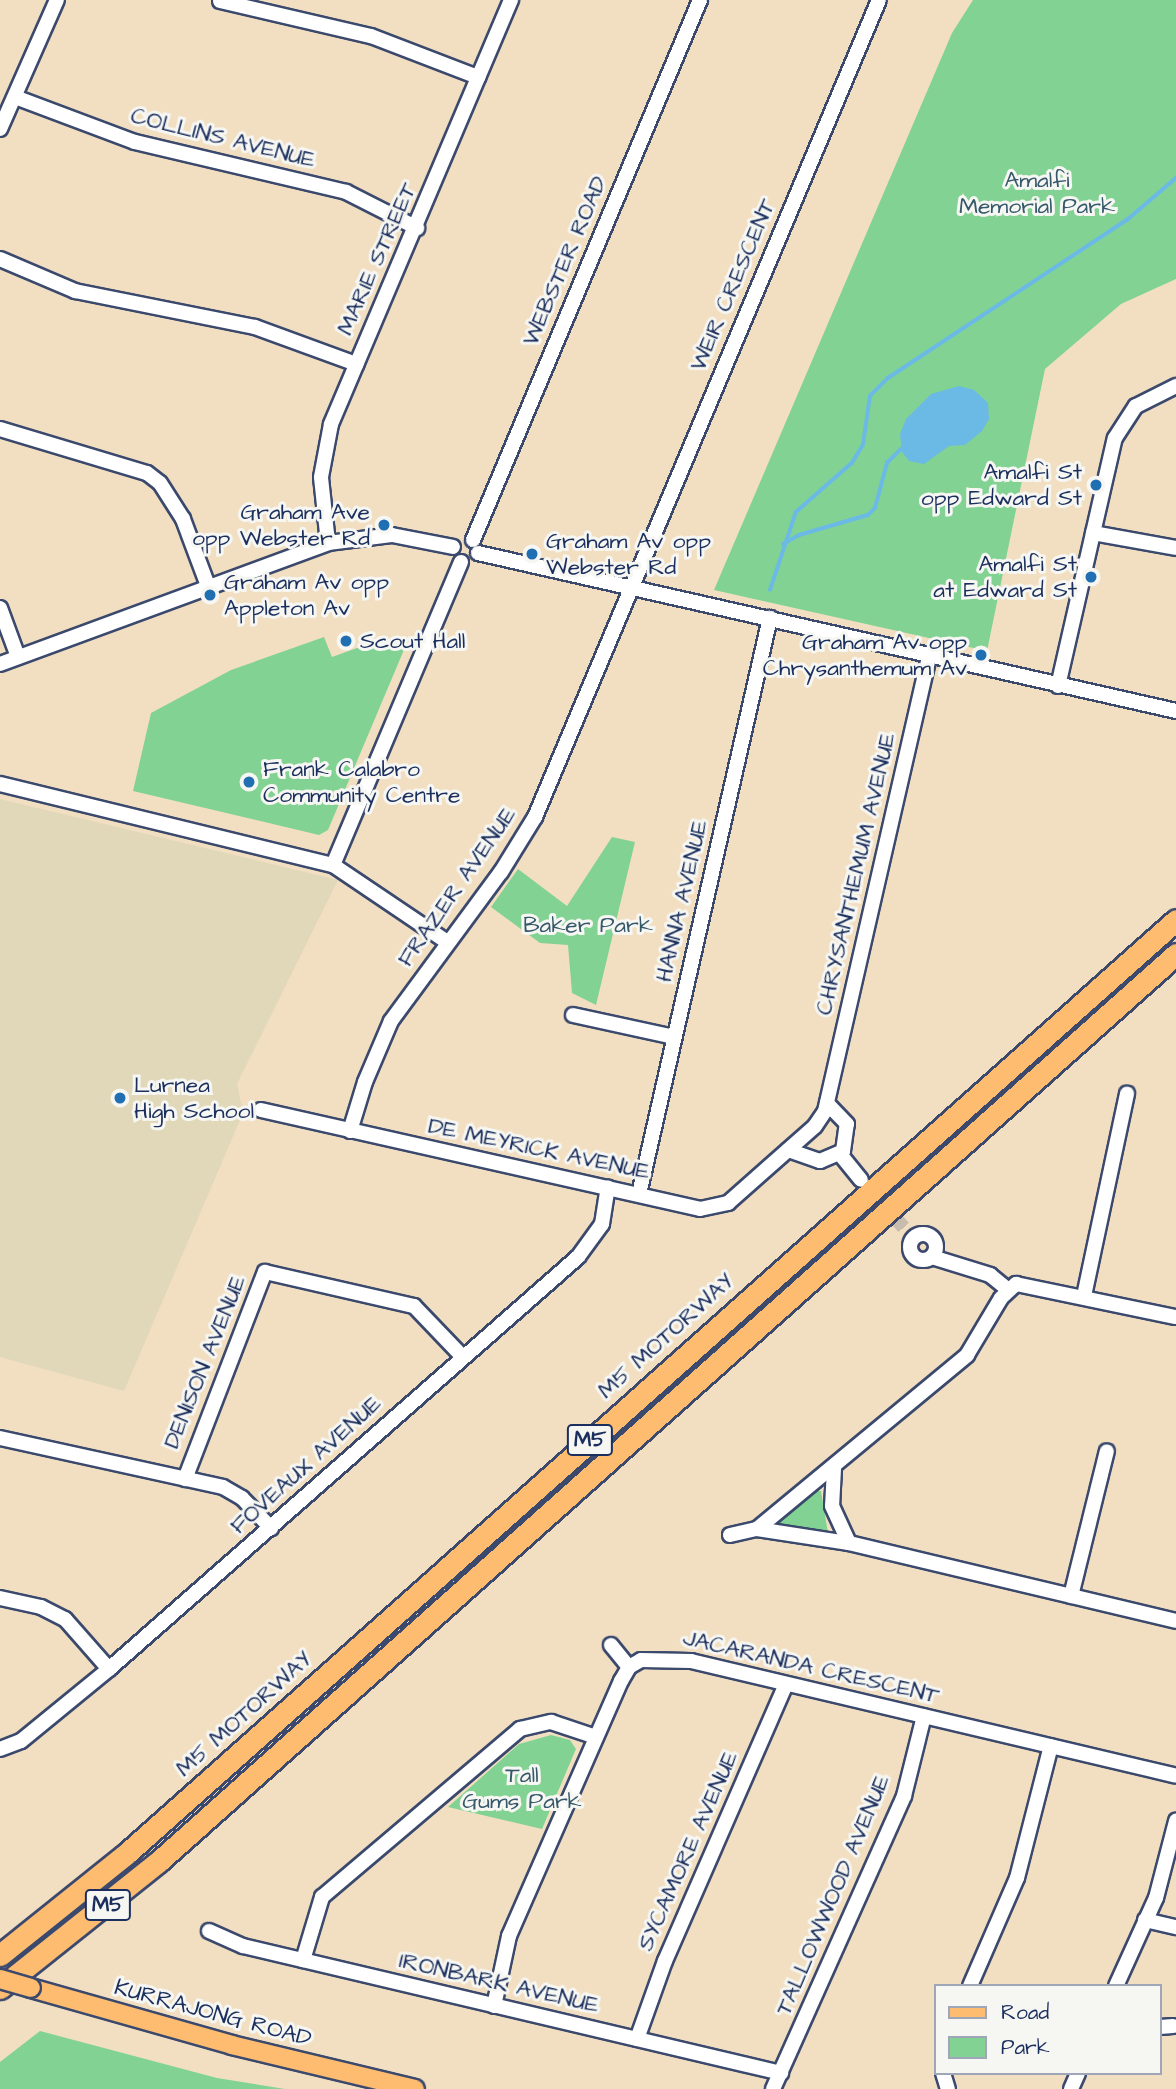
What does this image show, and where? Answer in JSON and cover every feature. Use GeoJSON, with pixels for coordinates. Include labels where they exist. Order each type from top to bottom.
{"type":"FeatureCollection","features":[{"type":"Feature","properties":{"kind":"highway","name":"M5 MOTORWAY"},"geometry":{"type":"LineString","coordinates":[[0,1955],[137,1845],[1176,920]]}},
{"type":"Feature","properties":{"kind":"highway","name":"M5"},"geometry":{"type":"LineString","coordinates":[[0,1989],[159,1862],[1176,954]]}},
{"type":"Feature","properties":{"kind":"main road","name":"KURRAJONG ROAD"},"geometry":{"type":"LineString","coordinates":[[0,1979],[232,2045],[415,2089]]}},
{"type":"Feature","properties":{"kind":"street"},"geometry":{"type":"LineString","coordinates":[[0,130],[57,0]]}},
{"type":"Feature","properties":{"kind":"street","name":"MARIE STREET"},"geometry":{"type":"LineString","coordinates":[[328,543],[321,501],[323,453],[356,364],[417,228],[511,0]]}},
{"type":"Feature","properties":{"kind":"street","name":"WEBSTER ROAD"},"geometry":{"type":"LineString","coordinates":[[475,546],[700,0]]}},
{"type":"Feature","properties":{"kind":"street","name":"WEIR CRESCENT"},"geometry":{"type":"LineString","coordinates":[[629,587],[879,0]]}},
{"type":"Feature","properties":{"kind":"street"},"geometry":{"type":"LineString","coordinates":[[220,1],[370,36],[478,77]]}},
{"type":"Feature","properties":{"kind":"street","name":"COLLINS AVENUE"},"geometry":{"type":"LineString","coordinates":[[15,97],[135,142],[345,192],[417,228]]}},
{"type":"Feature","properties":{"kind":"street"},"geometry":{"type":"LineString","coordinates":[[0,259],[75,291],[255,327],[356,364]]}},
{"type":"Feature","properties":{"kind":"street"},"geometry":{"type":"LineString","coordinates":[[1059,686],[1093,533],[1122,424],[1143,401],[1176,386]]}},
{"type":"Feature","properties":{"kind":"street"},"geometry":{"type":"LineString","coordinates":[[0,429],[147,473],[160,483],[183,519],[208,586]]}},
{"type":"Feature","properties":{"kind":"street"},"geometry":{"type":"LineString","coordinates":[[1093,533],[1176,548]]}},
{"type":"Feature","properties":{"kind":"street"},"geometry":{"type":"LineString","coordinates":[[0,664],[328,543],[392,535],[453,547]]}},
{"type":"Feature","properties":{"kind":"street"},"geometry":{"type":"LineString","coordinates":[[453,547],[461,538],[475,546],[629,587],[1176,711]]}},
{"type":"Feature","properties":{"kind":"street"},"geometry":{"type":"LineString","coordinates":[[461,562],[472,561],[475,546]]}},
{"type":"Feature","properties":{"kind":"street"},"geometry":{"type":"LineString","coordinates":[[453,547],[461,562]]}},
{"type":"Feature","properties":{"kind":"street"},"geometry":{"type":"LineString","coordinates":[[333,865],[461,562]]}},
{"type":"Feature","properties":{"kind":"street","name":"FRAZER AVENUE"},"geometry":{"type":"LineString","coordinates":[[351,1131],[365,1083],[391,1021],[501,872],[534,817],[629,587]]}},
{"type":"Feature","properties":{"kind":"street"},"geometry":{"type":"LineString","coordinates":[[0,608],[18,657]]}},
{"type":"Feature","properties":{"kind":"street","name":"HANNA AVENUE"},"geometry":{"type":"LineString","coordinates":[[639,1194],[770,618]]}},
{"type":"Feature","properties":{"kind":"street","name":"CHRYSANTHEMUM AVENUE"},"geometry":{"type":"LineString","coordinates":[[815,1126],[827,1103],[930,654]]}},
{"type":"Feature","properties":{"kind":"street"},"geometry":{"type":"LineString","coordinates":[[0,784],[333,865],[447,942]]}},
{"type":"Feature","properties":{"kind":"street"},"geometry":{"type":"LineString","coordinates":[[573,1015],[674,1037]]}},
{"type":"Feature","properties":{"kind":"street"},"geometry":{"type":"LineString","coordinates":[[1084,1296],[1127,1094]]}},
{"type":"Feature","properties":{"kind":"street"},"geometry":{"type":"LineString","coordinates":[[827,1103],[842,1114],[848,1129],[840,1154]]}},
{"type":"Feature","properties":{"kind":"street","name":"DE MEYRICK AVENUE"},"geometry":{"type":"LineString","coordinates":[[261,1110],[716,1209],[815,1126]]}},
{"type":"Feature","properties":{"kind":"street"},"geometry":{"type":"LineString","coordinates":[[788,1150],[820,1161],[840,1154]]}},
{"type":"Feature","properties":{"kind":"street"},"geometry":{"type":"LineString","coordinates":[[840,1154],[860,1180]]}},
{"type":"Feature","properties":{"kind":"street","name":"FOVEAUX AVENUE"},"geometry":{"type":"LineString","coordinates":[[0,1749],[21,1741],[109,1669],[462,1356],[578,1257],[603,1224],[608,1187]]}},
{"type":"Feature","properties":{"kind":"street"},"geometry":{"type":"LineString","coordinates":[[910,1233],[912,1254],[924,1260],[932,1257],[990,1275],[1007,1289]]}},
{"type":"Feature","properties":{"kind":"street","name":"DENISON AVENUE"},"geometry":{"type":"LineString","coordinates":[[185,1479],[265,1272],[414,1306],[462,1356]]}},
{"type":"Feature","properties":{"kind":"street"},"geometry":{"type":"LineString","coordinates":[[758,1529],[834,1469],[967,1355],[1007,1289],[1027,1283],[1176,1317]]}},
{"type":"Feature","properties":{"kind":"street"},"geometry":{"type":"LineString","coordinates":[[0,1438],[233,1492],[271,1528]]}},
{"type":"Feature","properties":{"kind":"street"},"geometry":{"type":"LineString","coordinates":[[1071,1595],[1107,1451]]}},
{"type":"Feature","properties":{"kind":"street"},"geometry":{"type":"LineString","coordinates":[[834,1469],[834,1515],[849,1543]]}},
{"type":"Feature","properties":{"kind":"street"},"geometry":{"type":"LineString","coordinates":[[730,1535],[758,1529],[849,1543],[1176,1621]]}},
{"type":"Feature","properties":{"kind":"street"},"geometry":{"type":"LineString","coordinates":[[0,1598],[41,1607],[65,1619],[109,1669]]}},
{"type":"Feature","properties":{"kind":"street"},"geometry":{"type":"LineString","coordinates":[[494,2006],[509,1936],[629,1667],[611,1646]]}},
{"type":"Feature","properties":{"kind":"street","name":"JACARANDA CRESCENT"},"geometry":{"type":"LineString","coordinates":[[629,1667],[652,1658],[691,1661],[1176,1776]]}},
{"type":"Feature","properties":{"kind":"street","name":"SYCAMORE AVENUE"},"geometry":{"type":"LineString","coordinates":[[637,2039],[665,1961],[786,1684]]}},
{"type":"Feature","properties":{"kind":"street","name":"TALLOWWOOD AVENUE"},"geometry":{"type":"LineString","coordinates":[[773,2089],[904,1796],[924,1716]]}},
{"type":"Feature","properties":{"kind":"street"},"geometry":{"type":"LineString","coordinates":[[303,1961],[322,1897],[520,1729],[551,1723],[596,1737]]}},
{"type":"Feature","properties":{"kind":"street"},"geometry":{"type":"LineString","coordinates":[[971,1984],[1017,1878],[1051,1746]]}},
{"type":"Feature","properties":{"kind":"street"},"geometry":{"type":"LineString","coordinates":[[1117,1984],[1156,1898],[1176,1821]]}},
{"type":"Feature","properties":{"kind":"street"},"geometry":{"type":"LineString","coordinates":[[1145,1920],[1176,1927]]}},
{"type":"Feature","properties":{"kind":"street","name":"IRONBARK AVENUE"},"geometry":{"type":"LineString","coordinates":[[209,1931],[230,1943],[781,2073]]}},
{"type":"Feature","properties":{"kind":"shaded area","name":"Lurnea High School"},"geometry":{"type":"Polygon","coordinates":[[[0,799],[338,880],[237,1084],[243,1113],[124,1391],[0,1357],[0,799]]]}},
{"type":"Feature","properties":{"kind":"green space","name":"Amalfi Memorial Park"},"geometry":{"type":"Polygon","coordinates":[[[973,0],[1176,0],[1176,279],[1121,304],[1045,369],[987,651],[714,590],[952,33],[973,0]]]}},
{"type":"Feature","properties":{"kind":"green space"},"geometry":{"type":"Polygon","coordinates":[[[324,637],[332,657],[379,640],[406,645],[328,830],[319,835],[133,791],[151,713],[231,670],[324,637]]]}},
{"type":"Feature","properties":{"kind":"green space","name":"Baker Park"},"geometry":{"type":"Polygon","coordinates":[[[612,837],[635,842],[596,1005],[572,993],[568,945],[540,943],[491,907],[518,869],[567,906],[612,837]]]}},
{"type":"Feature","properties":{"kind":"green space"},"geometry":{"type":"Polygon","coordinates":[[[814,1491],[821,1491],[828,1533],[777,1526],[776,1523],[814,1491]]]}},
{"type":"Feature","properties":{"kind":"green space","name":"Tall Gums Park"},"geometry":{"type":"Polygon","coordinates":[[[551,1735],[570,1740],[576,1749],[542,1829],[448,1807],[519,1744],[551,1735]]]}},
{"type":"Feature","properties":{"kind":"green space"},"geometry":{"type":"Polygon","coordinates":[[[40,2031],[217,2078],[285,2089],[0,2089],[0,2062],[40,2031]]]}},
{"type":"Feature","properties":{"kind":"water"},"geometry":{"type":"Polygon","coordinates":[[[959,386],[974,390],[988,403],[989,419],[982,431],[965,445],[949,446],[924,464],[909,461],[902,452],[900,434],[906,419],[931,394],[959,386]]]}},
{"type":"Feature","properties":{"kind":"waterway"},"geometry":{"type":"LineString","coordinates":[[770,590],[796,512],[852,463],[863,445],[870,396],[888,378],[1127,220],[1176,178]]}},
{"type":"Feature","properties":{"kind":"waterway"},"geometry":{"type":"LineString","coordinates":[[783,544],[799,535],[868,515],[875,508],[887,463],[901,449]]}},
{"type":"Feature","properties":{"kind":"tunnel"},"geometry":{"type":"LineString","coordinates":[[866,1186],[906,1230]]}},
{"type":"Feature","properties":{"kind":"place","name":"Amalfi St opp Edward St"},"geometry":{"type":"Point","coordinates":[1096,485]}},
{"type":"Feature","properties":{"kind":"place","name":"Graham Ave opp Webster Rd"},"geometry":{"type":"Point","coordinates":[384,525]}},
{"type":"Feature","properties":{"kind":"place","name":"Graham Av opp Webster Rd"},"geometry":{"type":"Point","coordinates":[532,554]}},
{"type":"Feature","properties":{"kind":"place","name":"Amalfi St at Edward St"},"geometry":{"type":"Point","coordinates":[1091,577]}},
{"type":"Feature","properties":{"kind":"place","name":"Graham Av opp Appleton Av"},"geometry":{"type":"Point","coordinates":[210,595]}},
{"type":"Feature","properties":{"kind":"place","name":"Scout Hall"},"geometry":{"type":"Point","coordinates":[346,641]}},
{"type":"Feature","properties":{"kind":"place","name":"Graham Av opp Chrysanthemum Av"},"geometry":{"type":"Point","coordinates":[981,655]}},
{"type":"Feature","properties":{"kind":"place","name":"Frank Calabro Community Centre"},"geometry":{"type":"Point","coordinates":[249,782]}},
{"type":"Feature","properties":{"kind":"place","name":"Lurnea High School"},"geometry":{"type":"Point","coordinates":[120,1098]}}]}
